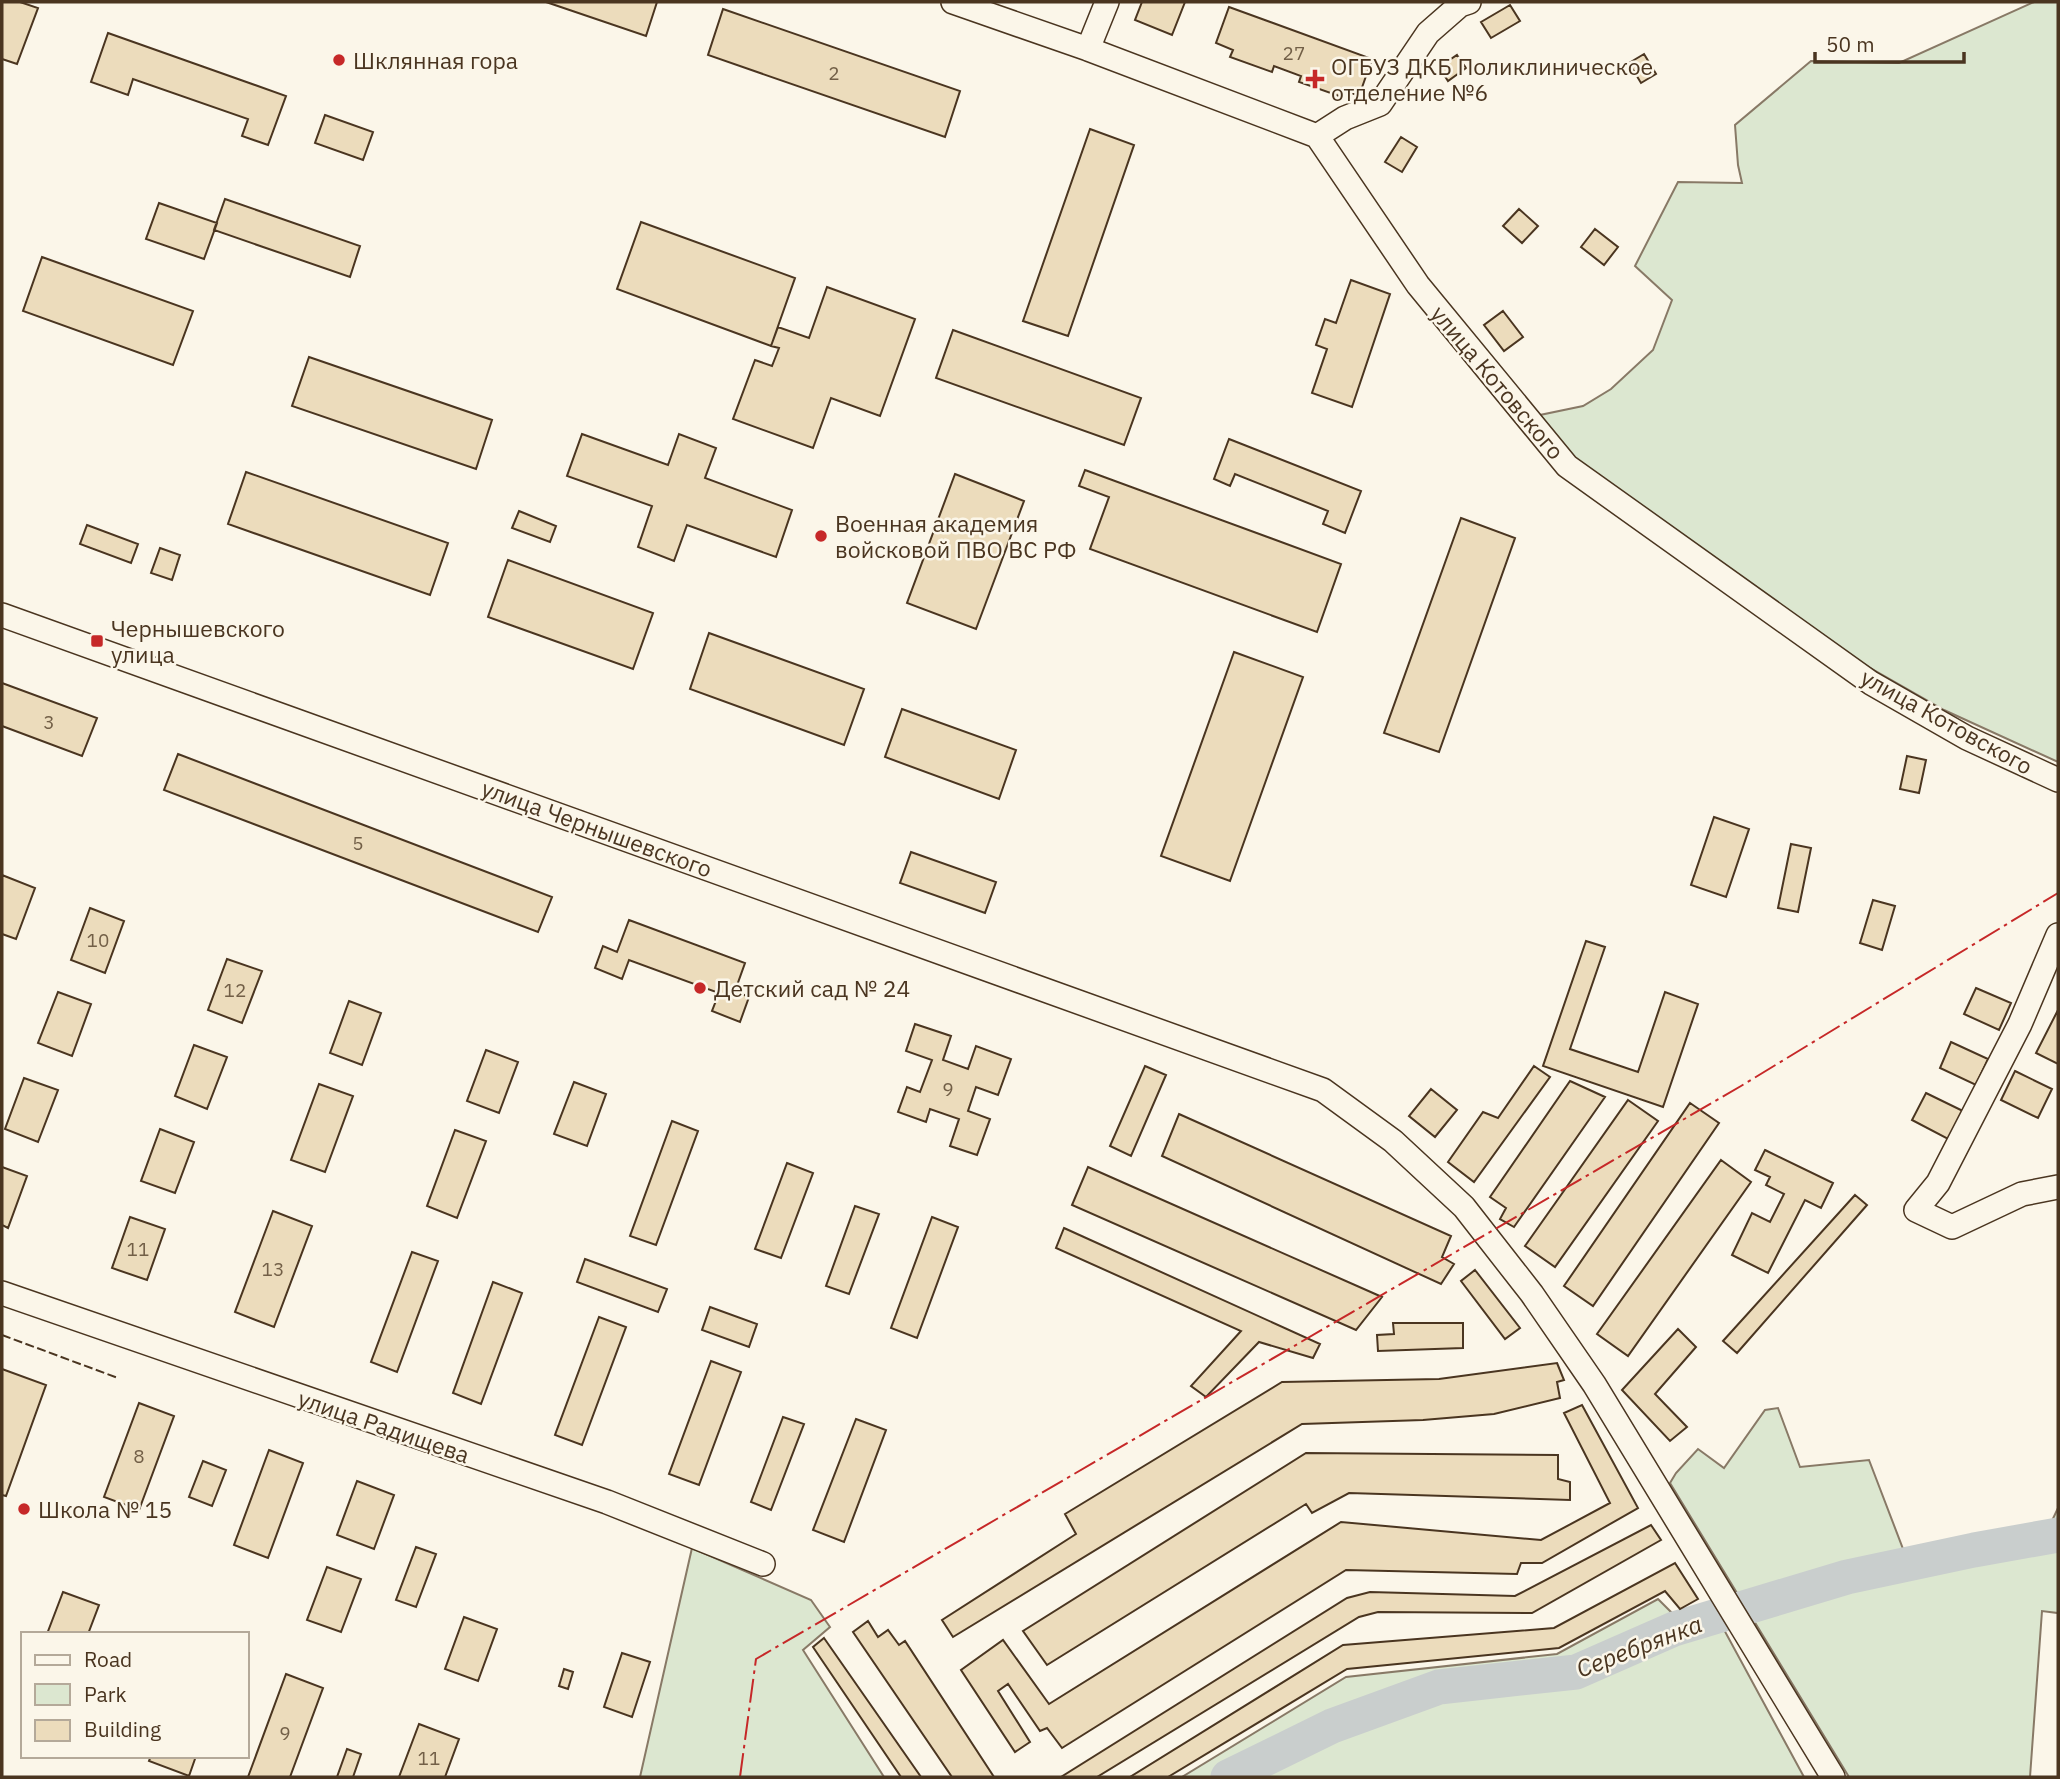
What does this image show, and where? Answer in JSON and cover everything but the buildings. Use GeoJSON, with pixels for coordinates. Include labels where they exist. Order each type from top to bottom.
{"type":"FeatureCollection","features":[{"type":"Feature","properties":{"kind":"street"},"geometry":{"type":"LineString","coordinates":[[953,2],[1088,49],[1317,136],[1345,118],[1380,104],[1428,33],[1460,5],[1469,2]]}},
{"type":"Feature","properties":{"kind":"street"},"geometry":{"type":"LineString","coordinates":[[1088,49],[1107,2]]}},
{"type":"Feature","properties":{"kind":"street","name":"улица Котовского"},"geometry":{"type":"LineString","coordinates":[[1317,136],[1418,285],[1567,466],[1871,683],[1968,737],[2058,780]]}},
{"type":"Feature","properties":{"kind":"street","name":"улица Чернышевского"},"geometry":{"type":"LineString","coordinates":[[2,615],[1323,1090],[1393,1140],[1464,1207],[1532,1294],[1594,1384],[1833,1777]]}},
{"type":"Feature","properties":{"kind":"street"},"geometry":{"type":"LineString","coordinates":[[2058,935],[2020,1024],[1938,1183],[1916,1210],[1952,1227],[2022,1194],[2058,1187]]}},
{"type":"Feature","properties":{"kind":"street","name":"улица Радищева"},"geometry":{"type":"LineString","coordinates":[[2,1293],[607,1502],[763,1564]]}},
{"type":"Feature","properties":{"kind":"green space"},"geometry":{"type":"Polygon","coordinates":[[[2034,2],[2058,2],[2058,762],[1944,710],[1837,649],[1572,460],[1540,415],[1583,406],[1611,389],[1653,350],[1672,300],[1635,266],[1678,182],[1742,183],[1735,125],[1811,61],[1899,63],[2034,2]]]}},
{"type":"Feature","properties":{"kind":"green space"},"geometry":{"type":"Polygon","coordinates":[[[1778,1408],[1800,1467],[1869,1460],[1905,1554],[2050,1525],[2058,1508],[2058,1613],[2042,1611],[2030,1777],[1849,1777],[1670,1483],[1698,1449],[1724,1468],[1765,1410],[1778,1408]]]}},
{"type":"Feature","properties":{"kind":"green space"},"geometry":{"type":"Polygon","coordinates":[[[692,1548],[811,1600],[830,1627],[803,1650],[884,1777],[640,1777],[692,1548]]]}},
{"type":"Feature","properties":{"kind":"green space"},"geometry":{"type":"Polygon","coordinates":[[[1658,1599],[1677,1618],[1709,1602],[1804,1777],[1182,1777],[1346,1677],[1557,1654],[1658,1599]]]}},
{"type":"Feature","properties":{"kind":"waterway","name":"Серебрянка"},"geometry":{"type":"LineString","coordinates":[[1228,1777],[1332,1726],[1439,1687],[1576,1672],[1674,1629],[1847,1577],[2058,1535]]}},
{"type":"Feature","properties":{"kind":"fence"},"geometry":{"type":"LineString","coordinates":[[2,1335],[118,1378]]}},
{"type":"Feature","properties":{"kind":"power"},"geometry":{"type":"LineString","coordinates":[[740,1777],[756,1659],[1741,1086],[2058,893]]}},
{"type":"Feature","properties":{"kind":"place","name":"Шклянная гора"},"geometry":{"type":"Point","coordinates":[339,60]}},
{"type":"Feature","properties":{"kind":"place","name":"ОГБУЗ ДКБ Поликлиническое отделение №6"},"geometry":{"type":"Point","coordinates":[1315,79]}},
{"type":"Feature","properties":{"kind":"place","name":"Военная академия войсковой ПВО ВС РФ"},"geometry":{"type":"Point","coordinates":[821,536]}},
{"type":"Feature","properties":{"kind":"place","name":"Чернышевского улица"},"geometry":{"type":"Point","coordinates":[97,641]}},
{"type":"Feature","properties":{"kind":"place","name":"Детский сад № 24"},"geometry":{"type":"Point","coordinates":[700,988]}},
{"type":"Feature","properties":{"kind":"place","name":"Школа № 15"},"geometry":{"type":"Point","coordinates":[24,1509]}}]}
